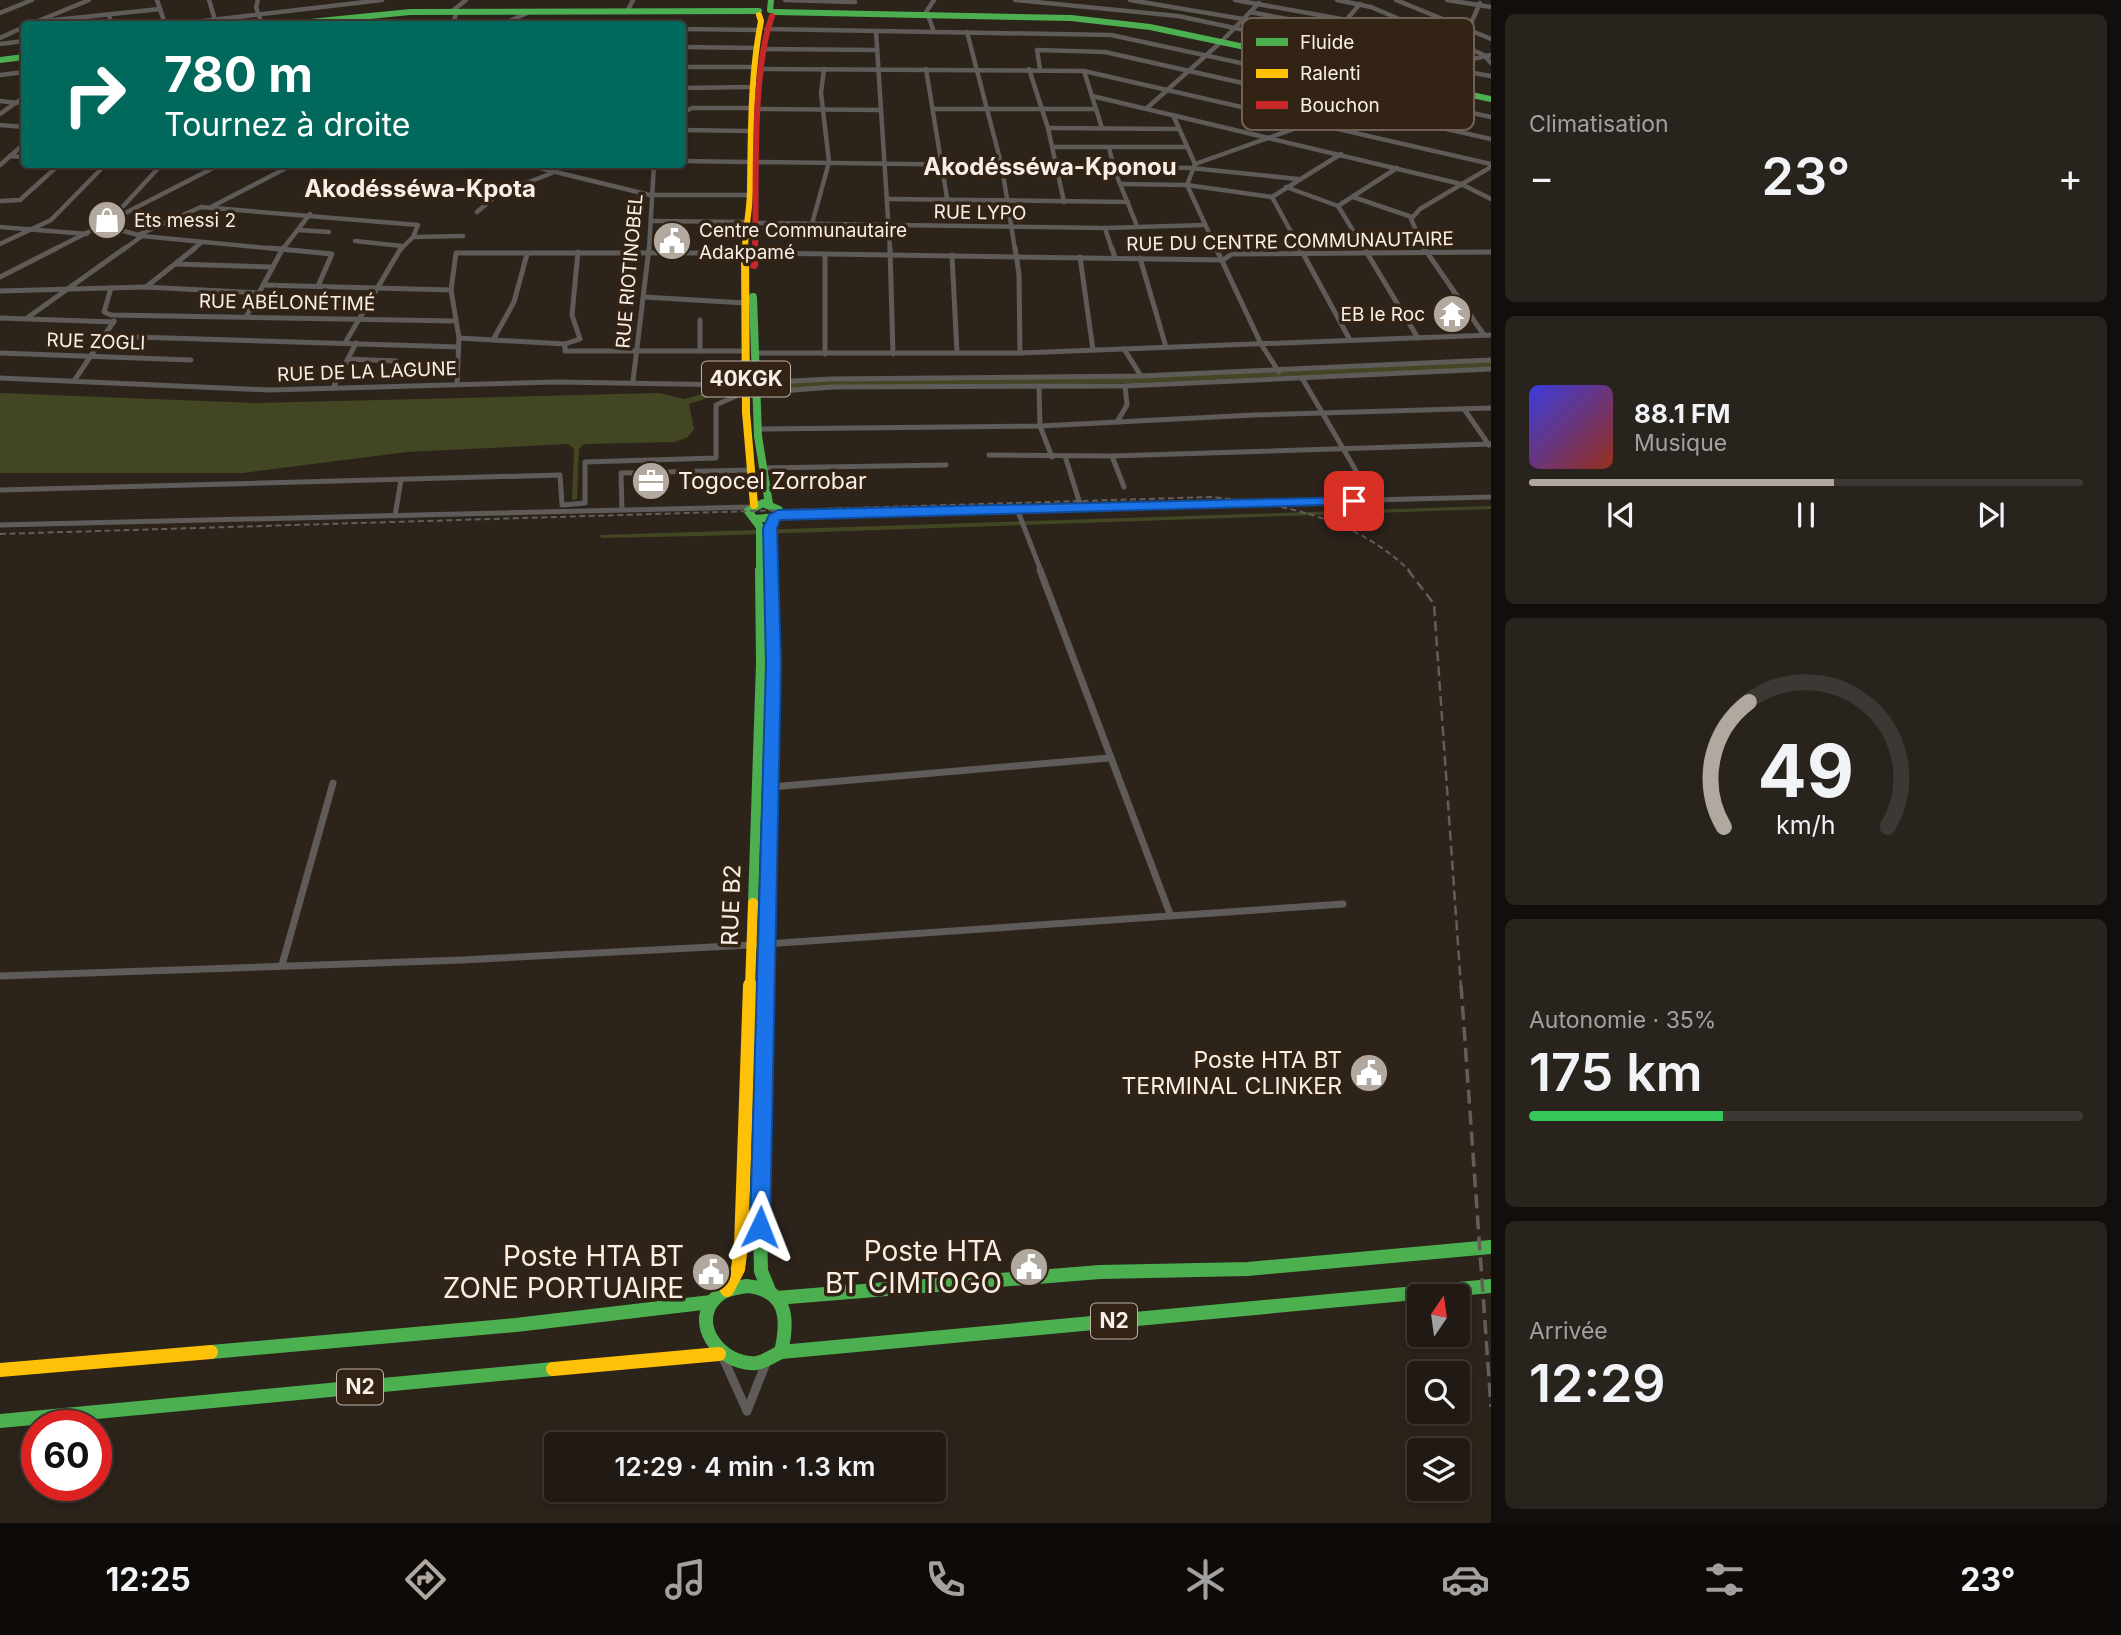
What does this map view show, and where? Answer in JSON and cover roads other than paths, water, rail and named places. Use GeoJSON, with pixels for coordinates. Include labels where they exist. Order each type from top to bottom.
{"type":"FeatureCollection","features":[{"type":"Feature","properties":{"kind":"main road"},"geometry":{"type":"LineString","coordinates":[[525,13],[731,14],[766,11],[798,14],[1074,18],[1150,27],[1242,47]]}},
{"type":"Feature","properties":{"kind":"main road"},"geometry":{"type":"LineString","coordinates":[[750,222],[757,68],[766,11]]}},
{"type":"Feature","properties":{"kind":"main road"},"geometry":{"type":"LineString","coordinates":[[324,21],[369,17],[453,17],[525,13],[731,14]]}},
{"type":"Feature","properties":{"kind":"main road"},"geometry":{"type":"LineString","coordinates":[[350,21],[369,17]]}},
{"type":"Feature","properties":{"kind":"main road"},"geometry":{"type":"LineString","coordinates":[[0,59],[21,56]]}},
{"type":"Feature","properties":{"kind":"main road"},"geometry":{"type":"LineString","coordinates":[[750,253],[750,195],[754,162],[749,131],[755,109],[751,87],[757,68]]}},
{"type":"Feature","properties":{"kind":"main road","name":"40KGK"},"geometry":{"type":"LineString","coordinates":[[750,253],[751,352],[757,469],[769,503],[778,508],[776,516]]}},
{"type":"Feature","properties":{"kind":"main road","name":"40KGK"},"geometry":{"type":"LineString","coordinates":[[750,269],[745,303],[751,352]]}},
{"type":"Feature","properties":{"kind":"main road","name":"40KGK"},"geometry":{"type":"LineString","coordinates":[[753,389],[758,429],[757,469],[749,513],[755,519]]}},
{"type":"Feature","properties":{"kind":"main road"},"geometry":{"type":"LineString","coordinates":[[752,506],[769,503]]}},
{"type":"Feature","properties":{"kind":"main road"},"geometry":{"type":"LineString","coordinates":[[755,519],[776,516]]}},
{"type":"Feature","properties":{"kind":"main road","name":"RUE B2"},"geometry":{"type":"LineString","coordinates":[[773,1295],[761,1271],[760,1247],[774,664],[770,528],[776,516]]}},
{"type":"Feature","properties":{"kind":"main road","name":"RUE B2"},"geometry":{"type":"LineString","coordinates":[[727,1290],[738,1269],[740,1255],[761,664],[760,527],[755,519]]}},
{"type":"Feature","properties":{"kind":"main road","name":"N2"},"geometry":{"type":"LineString","coordinates":[[0,1370],[504,1326],[711,1301],[727,1290],[751,1286],[773,1295],[1100,1272],[1248,1269],[1491,1247]]}},
{"type":"Feature","properties":{"kind":"main road","name":"N2"},"geometry":{"type":"LineString","coordinates":[[0,1421],[721,1355],[747,1363],[768,1360],[781,1352],[1491,1286]]}},
{"type":"Feature","properties":{"kind":"main road"},"geometry":{"type":"LineString","coordinates":[[773,1295],[787,1314],[789,1326],[781,1352]]}},
{"type":"Feature","properties":{"kind":"main road"},"geometry":{"type":"LineString","coordinates":[[711,1301],[704,1316],[703,1327],[706,1339],[721,1355]]}},
{"type":"Feature","properties":{"kind":"street"},"geometry":{"type":"LineString","coordinates":[[0,13],[33,0]]}},
{"type":"Feature","properties":{"kind":"street"},"geometry":{"type":"LineString","coordinates":[[39,21],[89,0]]}},
{"type":"Feature","properties":{"kind":"street"},"geometry":{"type":"LineString","coordinates":[[157,0],[164,21]]}},
{"type":"Feature","properties":{"kind":"street"},"geometry":{"type":"LineString","coordinates":[[209,0],[215,20]]}},
{"type":"Feature","properties":{"kind":"street"},"geometry":{"type":"LineString","coordinates":[[258,0],[256,7],[261,21]]}},
{"type":"Feature","properties":{"kind":"street"},"geometry":{"type":"LineString","coordinates":[[308,0],[314,8]]}},
{"type":"Feature","properties":{"kind":"street"},"geometry":{"type":"LineString","coordinates":[[206,21],[382,0]]}},
{"type":"Feature","properties":{"kind":"street"},"geometry":{"type":"LineString","coordinates":[[453,17],[465,0]]}},
{"type":"Feature","properties":{"kind":"street"},"geometry":{"type":"LineString","coordinates":[[627,12],[633,0]]}},
{"type":"Feature","properties":{"kind":"street"},"geometry":{"type":"LineString","coordinates":[[785,0],[856,1],[852,14]]}},
{"type":"Feature","properties":{"kind":"street"},"geometry":{"type":"LineString","coordinates":[[934,0],[926,15],[934,32]]}},
{"type":"Feature","properties":{"kind":"street"},"geometry":{"type":"LineString","coordinates":[[1015,0],[1074,2],[1178,16],[1242,29]]}},
{"type":"Feature","properties":{"kind":"street"},"geometry":{"type":"LineString","coordinates":[[1093,5],[1099,0]]}},
{"type":"Feature","properties":{"kind":"street"},"geometry":{"type":"LineString","coordinates":[[1130,0],[1242,19]]}},
{"type":"Feature","properties":{"kind":"street"},"geometry":{"type":"LineString","coordinates":[[1235,0],[1260,2],[1339,18]]}},
{"type":"Feature","properties":{"kind":"street"},"geometry":{"type":"LineString","coordinates":[[1337,0],[1360,4],[1395,18]]}},
{"type":"Feature","properties":{"kind":"street"},"geometry":{"type":"LineString","coordinates":[[1396,0],[1439,18]]}},
{"type":"Feature","properties":{"kind":"street"},"geometry":{"type":"LineString","coordinates":[[1447,0],[1491,7]]}},
{"type":"Feature","properties":{"kind":"street"},"geometry":{"type":"LineString","coordinates":[[1477,0],[1481,5]]}},
{"type":"Feature","properties":{"kind":"street"},"geometry":{"type":"LineString","coordinates":[[364,1],[369,17]]}},
{"type":"Feature","properties":{"kind":"street"},"geometry":{"type":"LineString","coordinates":[[1074,2],[1074,18]]}},
{"type":"Feature","properties":{"kind":"street"},"geometry":{"type":"LineString","coordinates":[[1244,18],[1260,2]]}},
{"type":"Feature","properties":{"kind":"street"},"geometry":{"type":"LineString","coordinates":[[1350,18],[1360,4]]}},
{"type":"Feature","properties":{"kind":"street"},"geometry":{"type":"LineString","coordinates":[[1474,18],[1481,5]]}},
{"type":"Feature","properties":{"kind":"street"},"geometry":{"type":"LineString","coordinates":[[51,21],[160,9]]}},
{"type":"Feature","properties":{"kind":"street"},"geometry":{"type":"LineString","coordinates":[[1250,12],[1282,18]]}},
{"type":"Feature","properties":{"kind":"street"},"geometry":{"type":"LineString","coordinates":[[508,21],[525,13]]}},
{"type":"Feature","properties":{"kind":"street"},"geometry":{"type":"LineString","coordinates":[[109,14],[110,21]]}},
{"type":"Feature","properties":{"kind":"street"},"geometry":{"type":"LineString","coordinates":[[1147,108],[1221,43],[1242,20]]}},
{"type":"Feature","properties":{"kind":"street"},"geometry":{"type":"LineString","coordinates":[[0,38],[21,28]]}},
{"type":"Feature","properties":{"kind":"street"},"geometry":{"type":"LineString","coordinates":[[686,29],[1111,35],[1242,62]]}},
{"type":"Feature","properties":{"kind":"street"},"geometry":{"type":"LineString","coordinates":[[876,31],[879,110],[888,198],[893,354]]}},
{"type":"Feature","properties":{"kind":"street"},"geometry":{"type":"LineString","coordinates":[[967,32],[1002,167],[1019,274],[1020,352]]}},
{"type":"Feature","properties":{"kind":"street"},"geometry":{"type":"LineString","coordinates":[[1474,33],[1491,39]]}},
{"type":"Feature","properties":{"kind":"street"},"geometry":{"type":"LineString","coordinates":[[0,44],[21,41]]}},
{"type":"Feature","properties":{"kind":"street"},"geometry":{"type":"LineString","coordinates":[[686,47],[877,50]]}},
{"type":"Feature","properties":{"kind":"street"},"geometry":{"type":"LineString","coordinates":[[1040,69],[1036,51],[1041,49],[1097,51],[1242,83]]}},
{"type":"Feature","properties":{"kind":"street"},"geometry":{"type":"LineString","coordinates":[[1474,51],[1484,55],[1491,63]]}},
{"type":"Feature","properties":{"kind":"street"},"geometry":{"type":"LineString","coordinates":[[1474,57],[1491,55]]}},
{"type":"Feature","properties":{"kind":"street"},"geometry":{"type":"LineString","coordinates":[[686,67],[1084,71],[1242,106]]}},
{"type":"Feature","properties":{"kind":"street"},"geometry":{"type":"LineString","coordinates":[[812,224],[829,162],[823,109],[824,69]]}},
{"type":"Feature","properties":{"kind":"street"},"geometry":{"type":"LineString","coordinates":[[926,69],[944,165],[947,198]]}},
{"type":"Feature","properties":{"kind":"street"},"geometry":{"type":"LineString","coordinates":[[1029,69],[1048,128],[1064,202]]}},
{"type":"Feature","properties":{"kind":"street"},"geometry":{"type":"LineString","coordinates":[[1084,71],[1102,128]]}},
{"type":"Feature","properties":{"kind":"street"},"geometry":{"type":"LineString","coordinates":[[0,75],[21,72]]}},
{"type":"Feature","properties":{"kind":"street"},"geometry":{"type":"LineString","coordinates":[[686,88],[751,87]]}},
{"type":"Feature","properties":{"kind":"street"},"geometry":{"type":"LineString","coordinates":[[1092,96],[1461,184],[1491,199]]}},
{"type":"Feature","properties":{"kind":"street"},"geometry":{"type":"LineString","coordinates":[[0,114],[21,100]]}},
{"type":"Feature","properties":{"kind":"street"},"geometry":{"type":"LineString","coordinates":[[0,101],[21,103]]}},
{"type":"Feature","properties":{"kind":"street"},"geometry":{"type":"LineString","coordinates":[[686,111],[692,108],[879,110]]}},
{"type":"Feature","properties":{"kind":"street"},"geometry":{"type":"LineString","coordinates":[[933,109],[1096,109]]}},
{"type":"Feature","properties":{"kind":"street"},"geometry":{"type":"LineString","coordinates":[[1173,115],[1193,166],[1187,185],[1261,344],[1283,380]]}},
{"type":"Feature","properties":{"kind":"street"},"geometry":{"type":"LineString","coordinates":[[0,125],[21,127]]}},
{"type":"Feature","properties":{"kind":"street"},"geometry":{"type":"LineString","coordinates":[[1048,128],[1178,129]]}},
{"type":"Feature","properties":{"kind":"street"},"geometry":{"type":"LineString","coordinates":[[1193,166],[1293,130]]}},
{"type":"Feature","properties":{"kind":"street"},"geometry":{"type":"LineString","coordinates":[[1345,130],[1491,166]]}},
{"type":"Feature","properties":{"kind":"street"},"geometry":{"type":"LineString","coordinates":[[1450,130],[1491,139]]}},
{"type":"Feature","properties":{"kind":"street"},"geometry":{"type":"LineString","coordinates":[[686,131],[749,131]]}},
{"type":"Feature","properties":{"kind":"street"},"geometry":{"type":"LineString","coordinates":[[0,165],[21,147]]}},
{"type":"Feature","properties":{"kind":"street"},"geometry":{"type":"LineString","coordinates":[[1053,147],[1186,147]]}},
{"type":"Feature","properties":{"kind":"street"},"geometry":{"type":"LineString","coordinates":[[1109,147],[1114,169],[1137,226]]}},
{"type":"Feature","properties":{"kind":"street"},"geometry":{"type":"LineString","coordinates":[[1120,184],[1187,185],[1272,197],[1341,155]]}},
{"type":"Feature","properties":{"kind":"street"},"geometry":{"type":"LineString","coordinates":[[10,156],[21,158]]}},
{"type":"Feature","properties":{"kind":"street"},"geometry":{"type":"LineString","coordinates":[[686,161],[1114,169],[1193,166],[1298,179]]}},
{"type":"Feature","properties":{"kind":"street"},"geometry":{"type":"LineString","coordinates":[[1412,217],[1491,166]]}},
{"type":"Feature","properties":{"kind":"street"},"geometry":{"type":"LineString","coordinates":[[0,201],[18,202],[56,168]]}},
{"type":"Feature","properties":{"kind":"street"},"geometry":{"type":"LineString","coordinates":[[0,244],[51,220],[102,168]]}},
{"type":"Feature","properties":{"kind":"street"},"geometry":{"type":"LineString","coordinates":[[106,226],[160,168]]}},
{"type":"Feature","properties":{"kind":"street"},"geometry":{"type":"LineString","coordinates":[[0,277],[106,226],[215,168]]}},
{"type":"Feature","properties":{"kind":"street"},"geometry":{"type":"LineString","coordinates":[[212,207],[286,168]]}},
{"type":"Feature","properties":{"kind":"street"},"geometry":{"type":"LineString","coordinates":[[538,168],[650,195],[750,195]]}},
{"type":"Feature","properties":{"kind":"street","name":"RUE RIOTINOBEL"},"geometry":{"type":"LineString","coordinates":[[633,381],[649,251],[653,168]]}},
{"type":"Feature","properties":{"kind":"street"},"geometry":{"type":"LineString","coordinates":[[1338,206],[1397,168]]}},
{"type":"Feature","properties":{"kind":"street"},"geometry":{"type":"LineString","coordinates":[[477,212],[498,194],[554,172]]}},
{"type":"Feature","properties":{"kind":"street"},"geometry":{"type":"LineString","coordinates":[[1286,187],[1338,206],[1418,338]]}},
{"type":"Feature","properties":{"kind":"street"},"geometry":{"type":"LineString","coordinates":[[1272,197],[1350,341]]}},
{"type":"Feature","properties":{"kind":"street"},"geometry":{"type":"LineString","coordinates":[[1353,197],[1412,217]]}},
{"type":"Feature","properties":{"kind":"street"},"geometry":{"type":"LineString","coordinates":[[888,198],[1128,202]]}},
{"type":"Feature","properties":{"kind":"street"},"geometry":{"type":"LineString","coordinates":[[27,318],[140,236],[195,208],[310,214],[418,225],[413,237],[402,246],[345,343]]}},
{"type":"Feature","properties":{"kind":"street"},"geometry":{"type":"LineString","coordinates":[[246,317],[282,250],[310,214]]}},
{"type":"Feature","properties":{"kind":"street"},"geometry":{"type":"LineString","coordinates":[[1412,217],[1418,239],[1488,335]]}},
{"type":"Feature","properties":{"kind":"street","name":"RUE LYPO"},"geometry":{"type":"LineString","coordinates":[[651,221],[1105,228],[1205,225]]}},
{"type":"Feature","properties":{"kind":"street"},"geometry":{"type":"LineString","coordinates":[[106,226],[140,236],[332,254],[318,286]]}},
{"type":"Feature","properties":{"kind":"street"},"geometry":{"type":"LineString","coordinates":[[0,227],[89,234]]}},
{"type":"Feature","properties":{"kind":"street"},"geometry":{"type":"LineString","coordinates":[[1105,228],[1115,258]]}},
{"type":"Feature","properties":{"kind":"street"},"geometry":{"type":"LineString","coordinates":[[298,230],[329,232]]}},
{"type":"Feature","properties":{"kind":"street"},"geometry":{"type":"LineString","coordinates":[[413,237],[463,236]]}},
{"type":"Feature","properties":{"kind":"street"},"geometry":{"type":"LineString","coordinates":[[355,241],[402,246]]}},
{"type":"Feature","properties":{"kind":"street"},"geometry":{"type":"LineString","coordinates":[[145,287],[201,243]]}},
{"type":"Feature","properties":{"kind":"street","name":"RUE DU CENTRE COMMUNAUTAIRE"},"geometry":{"type":"LineString","coordinates":[[451,289],[456,253],[649,251],[1223,260],[1232,254],[1491,252]]}},
{"type":"Feature","properties":{"kind":"street"},"geometry":{"type":"LineString","coordinates":[[565,348],[580,339],[572,315],[578,253]]}},
{"type":"Feature","properties":{"kind":"street"},"geometry":{"type":"LineString","coordinates":[[493,340],[518,293],[527,254]]}},
{"type":"Feature","properties":{"kind":"street"},"geometry":{"type":"LineString","coordinates":[[825,254],[825,354]]}},
{"type":"Feature","properties":{"kind":"street"},"geometry":{"type":"LineString","coordinates":[[952,256],[957,353]]}},
{"type":"Feature","properties":{"kind":"street"},"geometry":{"type":"LineString","coordinates":[[1080,257],[1093,350]]}},
{"type":"Feature","properties":{"kind":"street"},"geometry":{"type":"LineString","coordinates":[[1140,258],[1147,274],[1166,347]]}},
{"type":"Feature","properties":{"kind":"street"},"geometry":{"type":"LineString","coordinates":[[176,264],[272,267]]}},
{"type":"Feature","properties":{"kind":"street"},"geometry":{"type":"LineString","coordinates":[[263,285],[451,289],[454,321],[459,338],[457,384]]}},
{"type":"Feature","properties":{"kind":"street"},"geometry":{"type":"LineString","coordinates":[[0,291],[145,287],[259,293]]}},
{"type":"Feature","properties":{"kind":"street"},"geometry":{"type":"LineString","coordinates":[[74,381],[118,315],[104,312],[111,288]]}},
{"type":"Feature","properties":{"kind":"street"},"geometry":{"type":"LineString","coordinates":[[644,297],[745,303]]}},
{"type":"Feature","properties":{"kind":"street","name":"RUE ABÉLONÉTIMÉ"},"geometry":{"type":"LineString","coordinates":[[118,315],[454,321]]}},
{"type":"Feature","properties":{"kind":"street"},"geometry":{"type":"LineString","coordinates":[[0,317],[114,322]]}},
{"type":"Feature","properties":{"kind":"street"},"geometry":{"type":"LineString","coordinates":[[700,320],[700,351]]}},
{"type":"Feature","properties":{"kind":"street"},"geometry":{"type":"LineString","coordinates":[[459,338],[565,348],[636,351],[893,354],[1093,350],[1488,335]]}},
{"type":"Feature","properties":{"kind":"street"},"geometry":{"type":"LineString","coordinates":[[104,336],[459,347]]}},
{"type":"Feature","properties":{"kind":"street"},"geometry":{"type":"LineString","coordinates":[[333,388],[356,343]]}},
{"type":"Feature","properties":{"kind":"street"},"geometry":{"type":"LineString","coordinates":[[1124,349],[1141,376]]}},
{"type":"Feature","properties":{"kind":"street","name":"RUE ZOGLI"},"geometry":{"type":"LineString","coordinates":[[0,353],[191,360]]}},
{"type":"Feature","properties":{"kind":"street"},"geometry":{"type":"LineString","coordinates":[[348,359],[396,361]]}},
{"type":"Feature","properties":{"kind":"street"},"geometry":{"type":"LineString","coordinates":[[0,490],[561,475],[562,505],[585,503],[585,463],[716,458],[716,405],[753,389],[830,379],[1141,376],[1491,360]]}},
{"type":"Feature","properties":{"kind":"street"},"geometry":{"type":"LineString","coordinates":[[753,389],[1125,386],[1491,369]]}},
{"type":"Feature","properties":{"kind":"street","name":"RUE DE LA LAGUNE"},"geometry":{"type":"LineString","coordinates":[[0,378],[199,388],[333,388],[633,381],[736,385]]}},
{"type":"Feature","properties":{"kind":"street"},"geometry":{"type":"LineString","coordinates":[[1302,378],[1369,493],[1381,500]]}},
{"type":"Feature","properties":{"kind":"street"},"geometry":{"type":"LineString","coordinates":[[1117,422],[1127,405],[1125,386]]}},
{"type":"Feature","properties":{"kind":"street"},"geometry":{"type":"LineString","coordinates":[[1039,387],[1040,426],[1052,457]]}},
{"type":"Feature","properties":{"kind":"street"},"geometry":{"type":"LineString","coordinates":[[1464,408],[1490,445]]}},
{"type":"Feature","properties":{"kind":"street"},"geometry":{"type":"LineString","coordinates":[[758,429],[1040,426],[1491,408]]}},
{"type":"Feature","properties":{"kind":"street"},"geometry":{"type":"LineString","coordinates":[[989,455],[1112,456],[1490,445]]}},
{"type":"Feature","properties":{"kind":"street"},"geometry":{"type":"LineString","coordinates":[[1065,456],[1081,507]]}},
{"type":"Feature","properties":{"kind":"street"},"geometry":{"type":"LineString","coordinates":[[1112,456],[1125,487]]}},
{"type":"Feature","properties":{"kind":"street"},"geometry":{"type":"LineString","coordinates":[[622,510],[621,473],[946,464]]}},
{"type":"Feature","properties":{"kind":"street"},"geometry":{"type":"LineString","coordinates":[[395,516],[401,480]]}},
{"type":"Feature","properties":{"kind":"street"},"geometry":{"type":"LineString","coordinates":[[776,516],[1491,497]]}},
{"type":"Feature","properties":{"kind":"street"},"geometry":{"type":"LineString","coordinates":[[0,525],[752,506]]}},
{"type":"Feature","properties":{"kind":"street"},"geometry":{"type":"LineString","coordinates":[[1017,509],[1170,914]]}},
{"type":"Feature","properties":{"kind":"street"},"geometry":{"type":"LineString","coordinates":[[771,787],[1109,758]]}},
{"type":"Feature","properties":{"kind":"street"},"geometry":{"type":"LineString","coordinates":[[282,965],[333,783]]}},
{"type":"Feature","properties":{"kind":"street"},"geometry":{"type":"LineString","coordinates":[[0,976],[750,945],[1343,904]]}},
{"type":"Feature","properties":{"kind":"street"},"geometry":{"type":"LineString","coordinates":[[721,1355],[747,1411],[768,1360]]}},
{"type":"Feature","properties":{"kind":"railway"},"geometry":{"type":"LineString","coordinates":[[0,534],[1211,497],[1266,504],[1318,517],[1366,538],[1410,571]]}},
{"type":"Feature","properties":{"kind":"railway"},"geometry":{"type":"LineString","coordinates":[[1408,570],[1434,604],[1461,987]]}},
{"type":"Feature","properties":{"kind":"railway"},"geometry":{"type":"LineString","coordinates":[[1461,985],[1491,1407]]}},
{"type":"Feature","properties":{"kind":"place","name":"Ets messi 2"},"geometry":{"type":"Point","coordinates":[107,220]}},
{"type":"Feature","properties":{"kind":"place","name":"Centre Communautaire Adakpamé"},"geometry":{"type":"Point","coordinates":[672,241]}},
{"type":"Feature","properties":{"kind":"place","name":"EB le Roc"},"geometry":{"type":"Point","coordinates":[1452,314]}},
{"type":"Feature","properties":{"kind":"place","name":"Togocel Zorrobar"},"geometry":{"type":"Point","coordinates":[651,481]}},
{"type":"Feature","properties":{"kind":"place","name":"Poste HTA BT TERMINAL CLINKER"},"geometry":{"type":"Point","coordinates":[1369,1073]}},
{"type":"Feature","properties":{"kind":"place","name":"Poste HTA BT CIMTOGO"},"geometry":{"type":"Point","coordinates":[1029,1267]}},
{"type":"Feature","properties":{"kind":"place","name":"Poste HTA BT ZONE PORTUAIRE"},"geometry":{"type":"Point","coordinates":[711,1272]}},
{"type":"Feature","properties":{"kind":"district","name":"Akodésséwa-Kponou"},"geometry":{"type":"Point","coordinates":[1050,167]}},
{"type":"Feature","properties":{"kind":"district","name":"Akodésséwa-Kpota"},"geometry":{"type":"Point","coordinates":[420,189]}}]}
